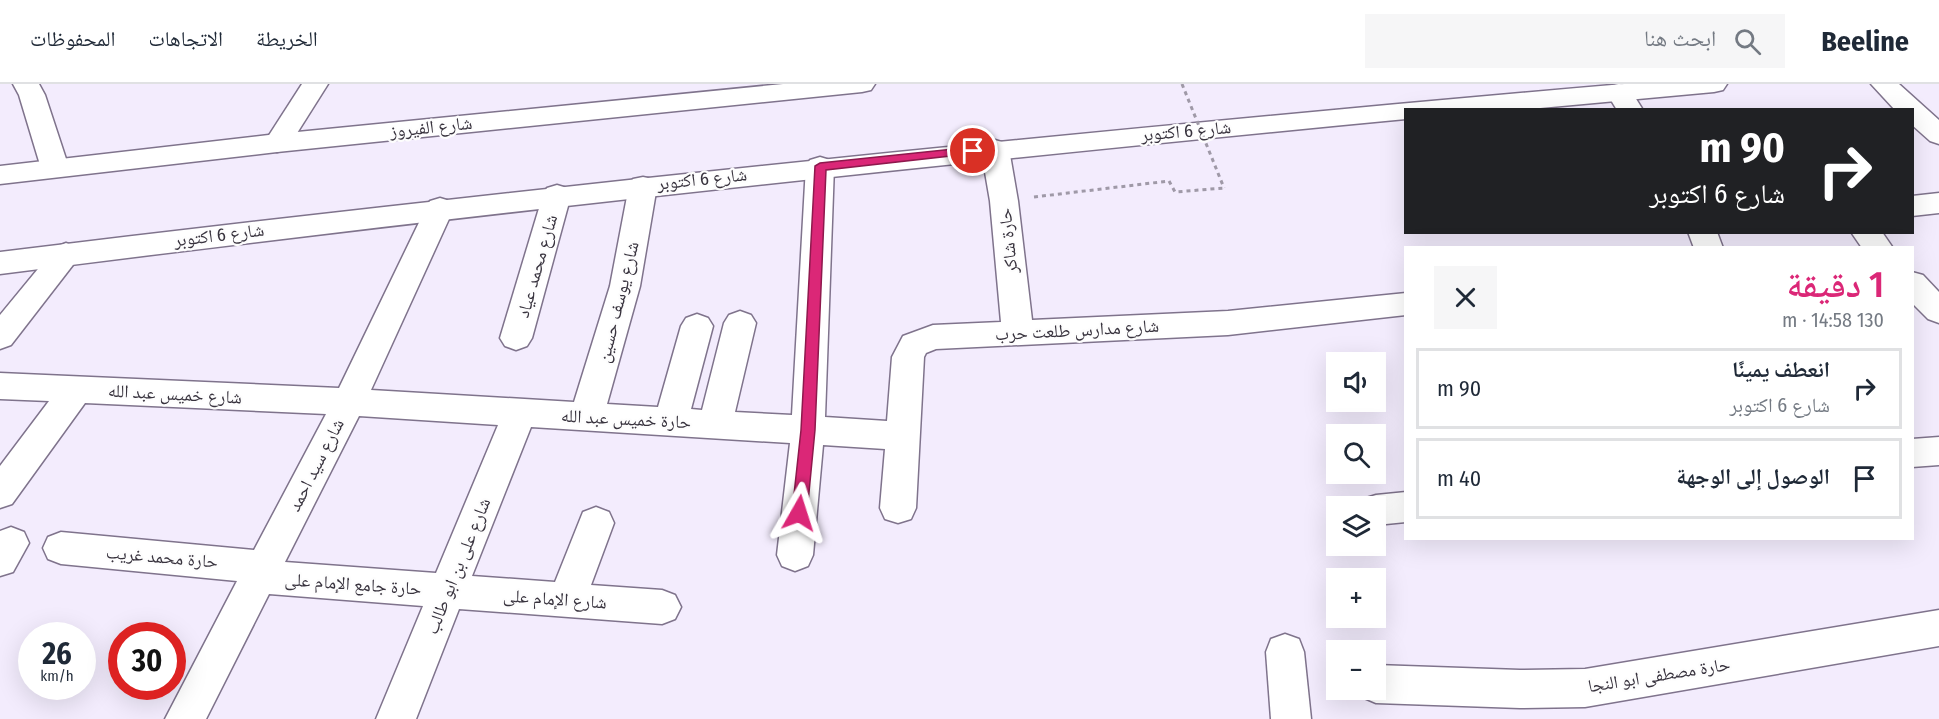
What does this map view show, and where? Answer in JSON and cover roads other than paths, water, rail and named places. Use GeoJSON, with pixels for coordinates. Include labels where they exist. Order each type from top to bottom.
{"type":"FeatureCollection","features":[{"type":"Feature","properties":{"kind":"street"},"geometry":{"type":"LineString","coordinates":[[26,84],[32,95],[55,168]]}},
{"type":"Feature","properties":{"kind":"street"},"geometry":{"type":"LineString","coordinates":[[278,143],[315,84]]}},
{"type":"Feature","properties":{"kind":"street","name":"شارع الفيروز"},"geometry":{"type":"LineString","coordinates":[[0,175],[804,87],[862,84]]}},
{"type":"Feature","properties":{"kind":"street"},"geometry":{"type":"LineString","coordinates":[[1463,108],[1625,100],[1714,84]]}},
{"type":"Feature","properties":{"kind":"street"},"geometry":{"type":"LineString","coordinates":[[1884,84],[1910,108]]}},
{"type":"Feature","properties":{"kind":"street","name":"شارع 6 اكتوبر"},"geometry":{"type":"LineString","coordinates":[[0,262],[440,208],[820,166],[1404,111]]}},
{"type":"Feature","properties":{"kind":"street"},"geometry":{"type":"LineString","coordinates":[[1914,112],[1939,135]]}},
{"type":"Feature","properties":{"kind":"street","name":"حارة شاكر"},"geometry":{"type":"LineString","coordinates":[[995,149],[1004,201],[1018,333]]}},
{"type":"Feature","properties":{"kind":"street"},"geometry":{"type":"LineString","coordinates":[[795,555],[808,430],[820,166]]}},
{"type":"Feature","properties":{"kind":"street","name":"شارع يوسف حسين"},"geometry":{"type":"LineString","coordinates":[[587,417],[625,286],[643,186]]}},
{"type":"Feature","properties":{"kind":"street","name":"شارع محمد عياد"},"geometry":{"type":"LineString","coordinates":[[516,338],[557,195]]}},
{"type":"Feature","properties":{"kind":"street"},"geometry":{"type":"LineString","coordinates":[[1914,206],[1939,203]]}},
{"type":"Feature","properties":{"kind":"street","name":"شارع سيد احمد"},"geometry":{"type":"LineString","coordinates":[[185,719],[349,402],[440,208]]}},
{"type":"Feature","properties":{"kind":"street"},"geometry":{"type":"LineString","coordinates":[[1867,234],[1877,246]]}},
{"type":"Feature","properties":{"kind":"street"},"geometry":{"type":"LineString","coordinates":[[0,337],[66,254]]}},
{"type":"Feature","properties":{"kind":"street"},"geometry":{"type":"LineString","coordinates":[[1922,283],[1939,311]]}},
{"type":"Feature","properties":{"kind":"street","name":"شارع مدارس طلعت حرب"},"geometry":{"type":"LineString","coordinates":[[898,508],[908,357],[914,345],[933,337],[1228,323],[1404,304]]}},
{"type":"Feature","properties":{"kind":"street"},"geometry":{"type":"LineString","coordinates":[[715,424],[740,323]]}},
{"type":"Feature","properties":{"kind":"street"},"geometry":{"type":"LineString","coordinates":[[671,422],[697,326]]}},
{"type":"Feature","properties":{"kind":"street","name":"شارع خميس عبد الله"},"geometry":{"type":"LineString","coordinates":[[0,386],[349,402]]}},
{"type":"Feature","properties":{"kind":"street"},"geometry":{"type":"LineString","coordinates":[[0,492],[77,389]]}},
{"type":"Feature","properties":{"kind":"street","name":"حارة خميس عبد الله"},"geometry":{"type":"LineString","coordinates":[[349,402],[903,436]]}},
{"type":"Feature","properties":{"kind":"street","name":"شارع على بن ابو طالب"},"geometry":{"type":"LineString","coordinates":[[396,719],[520,412]]}},
{"type":"Feature","properties":{"kind":"street"},"geometry":{"type":"LineString","coordinates":[[1914,453],[1939,450]]}},
{"type":"Feature","properties":{"kind":"street"},"geometry":{"type":"LineString","coordinates":[[1386,509],[1404,507]]}},
{"type":"Feature","properties":{"kind":"street"},"geometry":{"type":"LineString","coordinates":[[567,600],[596,523]]}},
{"type":"Feature","properties":{"kind":"street","name":"حارة محمد غريب"},"geometry":{"type":"LineString","coordinates":[[61,548],[261,572]]}},
{"type":"Feature","properties":{"kind":"street","name":"حارة جامع الإمام على"},"geometry":{"type":"LineString","coordinates":[[261,572],[448,591]]}},
{"type":"Feature","properties":{"kind":"street","name":"شارع الإمام على"},"geometry":{"type":"LineString","coordinates":[[448,591],[662,607]]}},
{"type":"Feature","properties":{"kind":"street","name":"حارة مصطفى ابو النجا"},"geometry":{"type":"LineString","coordinates":[[1386,684],[1520,689],[1585,688],[1939,628]]}},
{"type":"Feature","properties":{"kind":"street"},"geometry":{"type":"LineString","coordinates":[[1285,652],[1291,719]]}}]}
